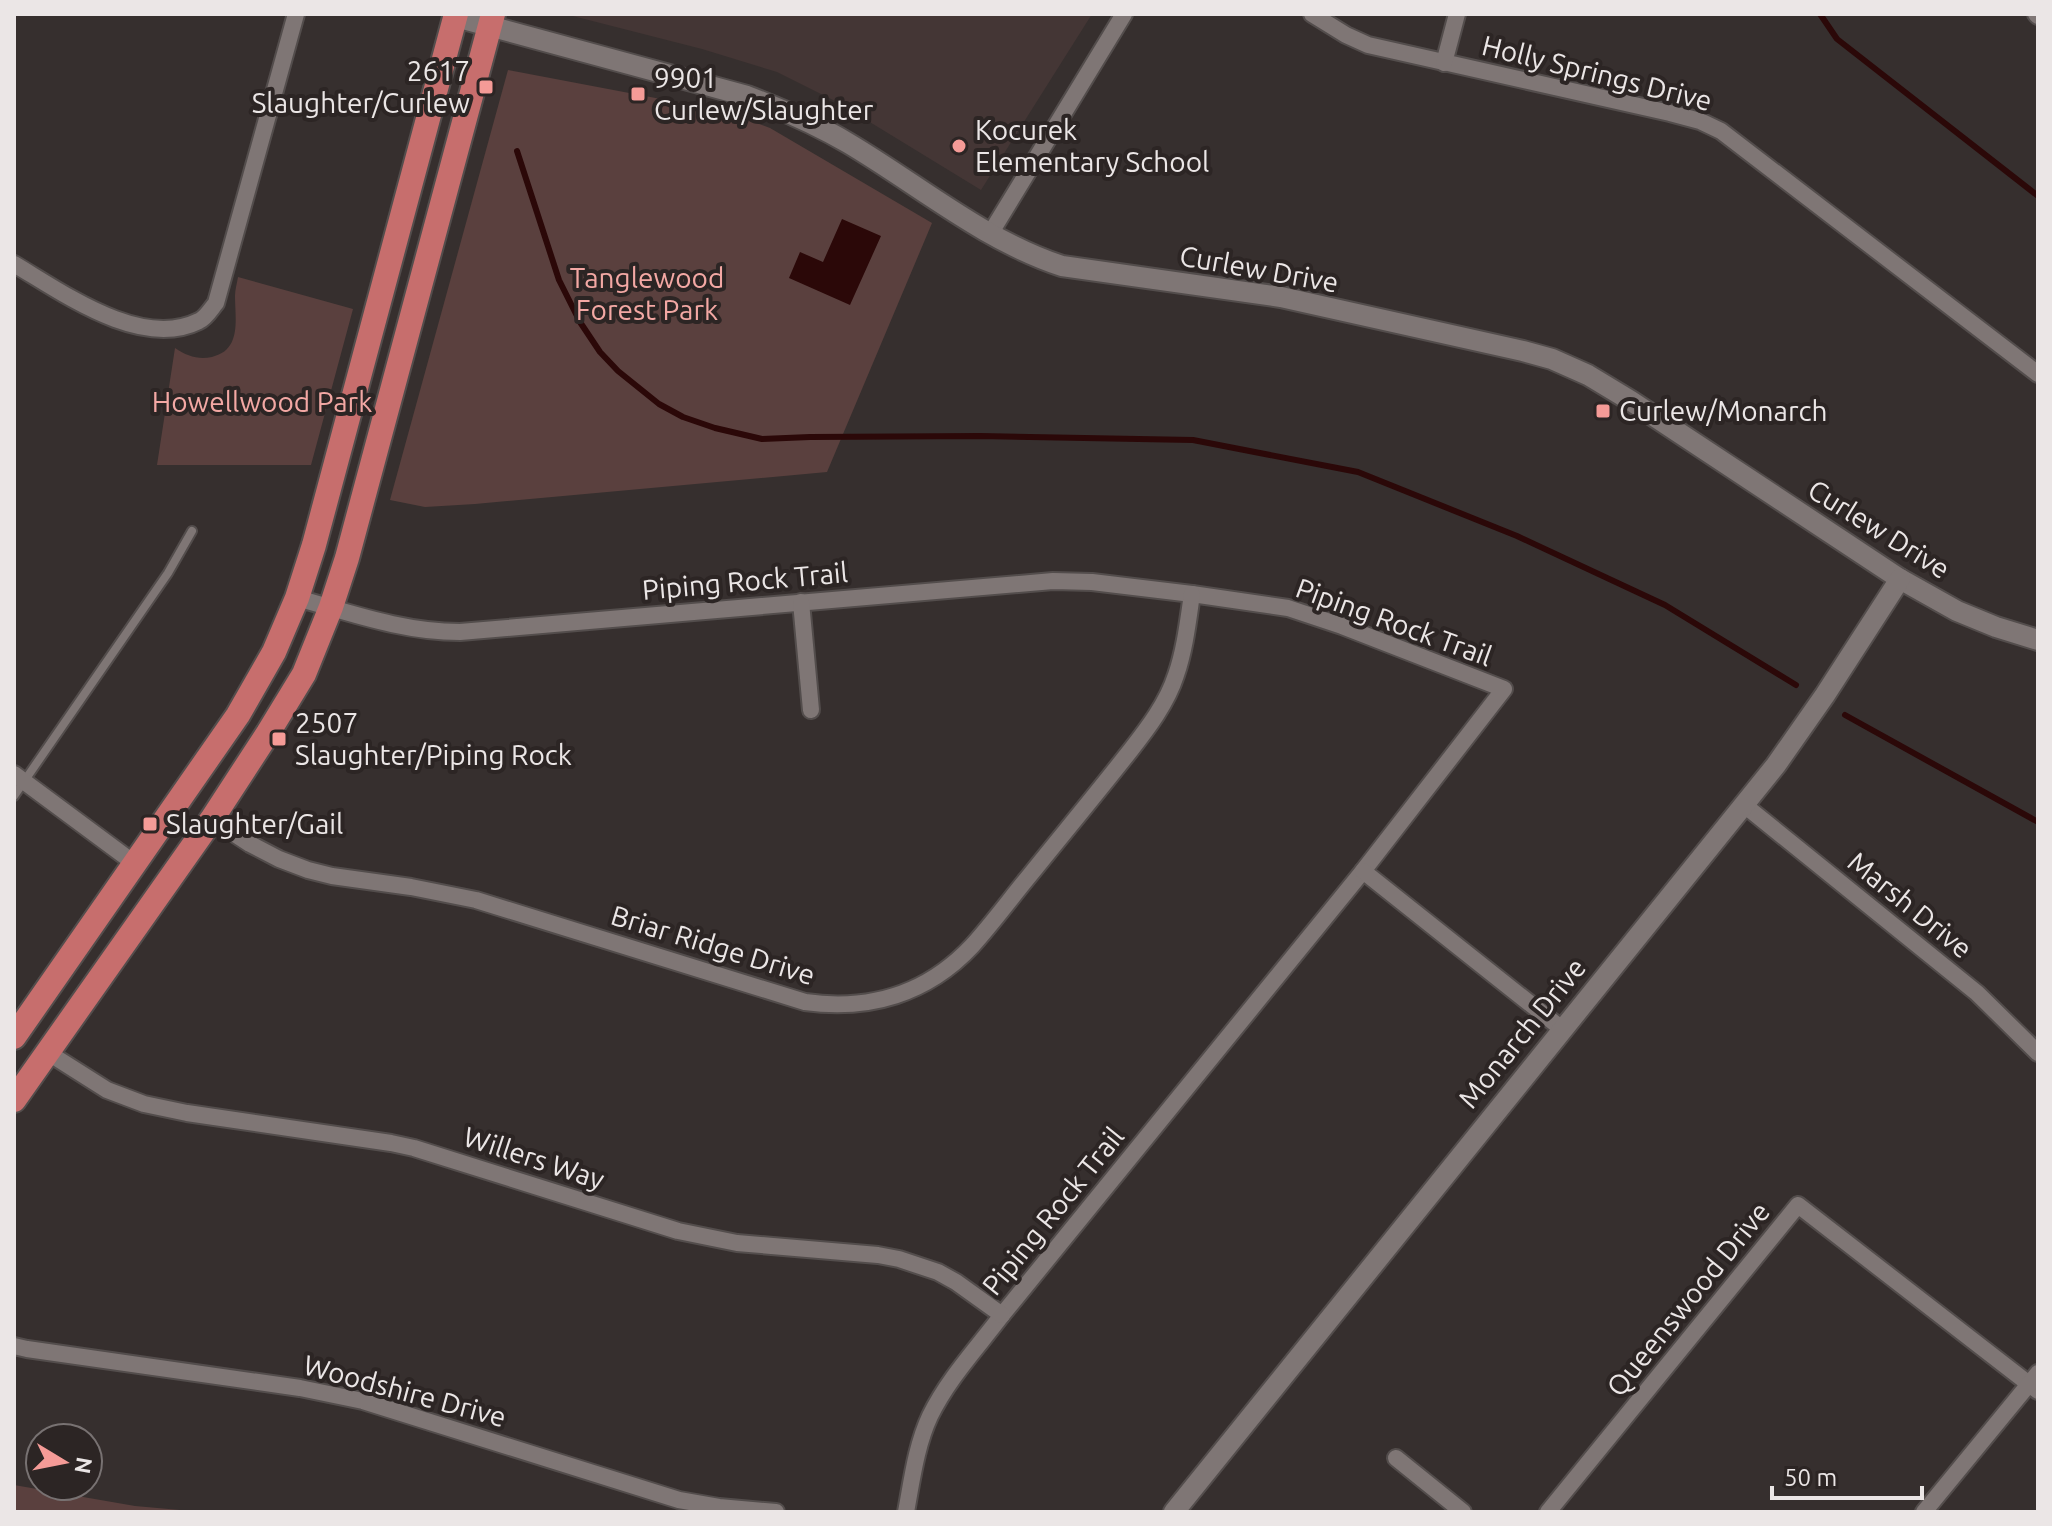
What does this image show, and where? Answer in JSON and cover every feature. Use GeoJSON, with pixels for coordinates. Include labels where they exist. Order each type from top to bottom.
{"type":"FeatureCollection","features":[{"type":"Feature","properties":{"kind":"main road"},"geometry":{"type":"LineString","coordinates":[[14,1037],[238,715],[274,652],[297,598],[314,545],[452,15]]}},
{"type":"Feature","properties":{"kind":"main road"},"geometry":{"type":"LineString","coordinates":[[14,1100],[212,819],[304,674],[347,558],[492,20]]}},
{"type":"Feature","properties":{"kind":"street"},"geometry":{"type":"LineString","coordinates":[[14,264],[91,310],[123,322],[171,331],[202,320],[216,303],[296,14]]}},
{"type":"Feature","properties":{"kind":"street"},"geometry":{"type":"LineString","coordinates":[[990,234],[1124,14]]}},
{"type":"Feature","properties":{"kind":"street","name":"Holly Springs Drive"},"geometry":{"type":"LineString","coordinates":[[1312,14],[1368,45],[1670,113],[1700,121],[1721,131],[2038,374]]}},
{"type":"Feature","properties":{"kind":"street"},"geometry":{"type":"LineString","coordinates":[[1444,63],[1457,14]]}},
{"type":"Feature","properties":{"kind":"street","name":"Curlew Drive"},"geometry":{"type":"LineString","coordinates":[[452,15],[492,20],[747,96],[780,109],[849,143],[990,234],[1062,266],[1281,297],[1552,359],[1588,375],[1631,401],[1900,579],[1957,611],[2038,640]]}},
{"type":"Feature","properties":{"kind":"street","name":"Monarch Drive"},"geometry":{"type":"LineString","coordinates":[[1174,1512],[1776,765],[1900,579]]}},
{"type":"Feature","properties":{"kind":"street","name":"Piping Rock Trail"},"geometry":{"type":"LineString","coordinates":[[297,598],[410,629],[460,632],[1053,581],[1092,582],[1288,608],[1504,689],[1363,871],[955,1377],[929,1418],[919,1447],[906,1512]]}},
{"type":"Feature","properties":{"kind":"street","name":"Briar Ridge Drive"},"geometry":{"type":"LineString","coordinates":[[212,819],[250,844],[308,870],[476,900],[805,1002],[852,1005],[877,1001],[903,994],[930,981],[971,947],[1130,751],[1150,725],[1175,679],[1184,649],[1192,594]]}},
{"type":"Feature","properties":{"kind":"street"},"geometry":{"type":"LineString","coordinates":[[801,602],[811,710]]}},
{"type":"Feature","properties":{"kind":"street"},"geometry":{"type":"LineString","coordinates":[[19,778],[134,863]]}},
{"type":"Feature","properties":{"kind":"street","name":"Marsh Drive"},"geometry":{"type":"LineString","coordinates":[[1743,804],[1977,993],[2038,1053]]}},
{"type":"Feature","properties":{"kind":"street"},"geometry":{"type":"LineString","coordinates":[[1363,871],[1562,1029]]}},
{"type":"Feature","properties":{"kind":"street","name":"Willers Way"},"geometry":{"type":"LineString","coordinates":[[47,1052],[107,1090],[154,1107],[414,1148],[714,1240],[878,1255],[909,1261],[956,1282],[1002,1315]]}},
{"type":"Feature","properties":{"kind":"street","name":"Queenswood Drive"},"geometry":{"type":"LineString","coordinates":[[1548,1512],[1798,1205],[2035,1382]]}},
{"type":"Feature","properties":{"kind":"street","name":"Woodshire Drive"},"geometry":{"type":"LineString","coordinates":[[14,1346],[332,1394],[392,1409],[679,1500],[776,1512]]}},
{"type":"Feature","properties":{"kind":"street"},"geometry":{"type":"LineString","coordinates":[[1924,1512],[2035,1382]]}},
{"type":"Feature","properties":{"kind":"street"},"geometry":{"type":"LineString","coordinates":[[1396,1458],[1463,1512]]}},
{"type":"Feature","properties":{"kind":"lane"},"geometry":{"type":"LineString","coordinates":[[14,796],[19,778],[168,573],[192,531]]}},
{"type":"Feature","properties":{"kind":"shaded area","name":"Kocurek Elementary School"},"geometry":{"type":"Polygon","coordinates":[[[565,14],[1092,14],[981,190],[837,102],[777,72],[565,14]]]}},
{"type":"Feature","properties":{"kind":"shaded area"},"geometry":{"type":"Polygon","coordinates":[[[842,219],[881,236],[850,305],[789,278],[800,252],[823,262],[842,219]]]}},
{"type":"Feature","properties":{"kind":"green space","name":"Tanglewood Forest Park"},"geometry":{"type":"Polygon","coordinates":[[[508,70],[724,111],[770,128],[932,223],[827,472],[475,504],[425,507],[390,500],[508,70]]]}},
{"type":"Feature","properties":{"kind":"green space","name":"Howellwood Park"},"geometry":{"type":"Polygon","coordinates":[[[238,277],[353,309],[311,465],[157,465],[175,348],[202,358],[212,357],[228,348],[235,332],[238,277]]]}},
{"type":"Feature","properties":{"kind":"green space"},"geometry":{"type":"Polygon","coordinates":[[[14,1485],[24,1487],[24,1502],[104,1501],[202,1512],[14,1512],[14,1485]]]}},
{"type":"Feature","properties":{"kind":"waterway"},"geometry":{"type":"LineString","coordinates":[[1820,14],[1837,39],[2038,196]]}},
{"type":"Feature","properties":{"kind":"waterway"},"geometry":{"type":"LineString","coordinates":[[517,151],[559,280],[580,322],[600,352],[618,371],[659,404],[683,417],[762,439],[980,436],[1193,440],[1358,472],[1517,536],[1665,605],[1796,685]]}},
{"type":"Feature","properties":{"kind":"waterway"},"geometry":{"type":"LineString","coordinates":[[1845,715],[2038,822]]}},
{"type":"Feature","properties":{"kind":"place","name":"2617 Slaughter/Curlew"},"geometry":{"type":"Point","coordinates":[486,87]}},
{"type":"Feature","properties":{"kind":"place","name":"9901 Curlew/Slaughter"},"geometry":{"type":"Point","coordinates":[638,94]}},
{"type":"Feature","properties":{"kind":"place","name":"Kocurek Elementary School"},"geometry":{"type":"Point","coordinates":[959,146]}},
{"type":"Feature","properties":{"kind":"place","name":"Curlew/Monarch"},"geometry":{"type":"Point","coordinates":[1603,411]}},
{"type":"Feature","properties":{"kind":"place","name":"2507 Slaughter/Piping Rock"},"geometry":{"type":"Point","coordinates":[279,739]}},
{"type":"Feature","properties":{"kind":"place","name":"Slaughter/Gail"},"geometry":{"type":"Point","coordinates":[150,824]}}]}
